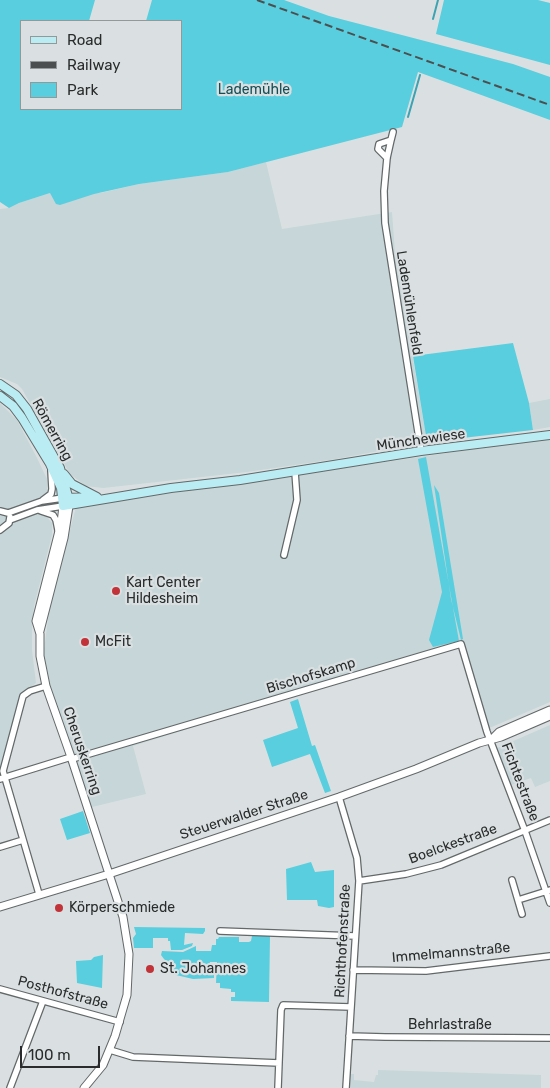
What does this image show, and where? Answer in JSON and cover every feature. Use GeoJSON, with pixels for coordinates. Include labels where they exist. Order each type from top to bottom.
{"type":"FeatureCollection","features":[{"type":"Feature","properties":{"kind":"main road","name":"Römerring"},"geometry":{"type":"LineString","coordinates":[[0,384],[8,388],[22,401],[60,468],[66,486],[66,502]]}},
{"type":"Feature","properties":{"kind":"main road","name":"Römerring"},"geometry":{"type":"LineString","coordinates":[[0,396],[13,406],[22,418],[50,464],[66,502]]}},
{"type":"Feature","properties":{"kind":"main road","name":"Münchewiese"},"geometry":{"type":"LineString","coordinates":[[66,502],[93,502],[107,498],[295,472],[421,451],[550,435]]}},
{"type":"Feature","properties":{"kind":"main road","name":"Münchewiese"},"geometry":{"type":"LineString","coordinates":[[60,468],[72,484],[97,497]]}},
{"type":"Feature","properties":{"kind":"main road","name":"Münchewiese"},"geometry":{"type":"LineString","coordinates":[[66,502],[97,497],[107,498]]}},
{"type":"Feature","properties":{"kind":"street"},"geometry":{"type":"LineString","coordinates":[[391,140],[393,132]]}},
{"type":"Feature","properties":{"kind":"street","name":"Lademühlenfeld"},"geometry":{"type":"LineString","coordinates":[[387,158],[378,149],[379,144],[391,140]]}},
{"type":"Feature","properties":{"kind":"street","name":"Lademühlenfeld"},"geometry":{"type":"LineString","coordinates":[[391,140],[387,158],[384,191],[385,223],[421,451]]}},
{"type":"Feature","properties":{"kind":"street"},"geometry":{"type":"LineString","coordinates":[[0,530],[6,526],[9,516],[42,501],[50,494],[52,489],[50,464]]}},
{"type":"Feature","properties":{"kind":"street"},"geometry":{"type":"LineString","coordinates":[[284,556],[297,500],[295,472]]}},
{"type":"Feature","properties":{"kind":"street"},"geometry":{"type":"LineString","coordinates":[[42,501],[66,502]]}},
{"type":"Feature","properties":{"kind":"street"},"geometry":{"type":"LineString","coordinates":[[0,510],[9,516],[66,502]]}},
{"type":"Feature","properties":{"kind":"street","name":"Cheruskerring"},"geometry":{"type":"LineString","coordinates":[[40,634],[36,620],[66,502]]}},
{"type":"Feature","properties":{"kind":"street","name":"Cheruskerring"},"geometry":{"type":"LineString","coordinates":[[66,502],[64,538],[40,634],[40,656],[46,686],[72,758],[126,927],[129,954],[127,995],[120,1022],[110,1050],[98,1072],[84,1088]]}},
{"type":"Feature","properties":{"kind":"street"},"geometry":{"type":"LineString","coordinates":[[37,510],[52,515],[56,520],[58,532]]}},
{"type":"Feature","properties":{"kind":"street","name":"Bischofskamp"},"geometry":{"type":"LineString","coordinates":[[3,778],[461,644],[492,739]]}},
{"type":"Feature","properties":{"kind":"street"},"geometry":{"type":"LineString","coordinates":[[40,894],[3,778],[23,696],[30,691],[46,686]]}},
{"type":"Feature","properties":{"kind":"street","name":"Steuerwalder Straße"},"geometry":{"type":"LineString","coordinates":[[492,739],[499,732],[550,710]]}},
{"type":"Feature","properties":{"kind":"street","name":"Steuerwalder Straße"},"geometry":{"type":"LineString","coordinates":[[0,906],[109,874],[339,797],[501,737],[550,716]]}},
{"type":"Feature","properties":{"kind":"street","name":"Fichtestraße"},"geometry":{"type":"LineString","coordinates":[[492,739],[549,891],[550,903]]}},
{"type":"Feature","properties":{"kind":"street","name":"Richthofenstraße"},"geometry":{"type":"LineString","coordinates":[[339,797],[357,858],[359,881],[346,1088]]}},
{"type":"Feature","properties":{"kind":"street","name":"Boelckestraße"},"geometry":{"type":"LineString","coordinates":[[359,881],[425,870],[550,820]]}},
{"type":"Feature","properties":{"kind":"street"},"geometry":{"type":"LineString","coordinates":[[0,847],[23,840]]}},
{"type":"Feature","properties":{"kind":"street"},"geometry":{"type":"LineString","coordinates":[[512,880],[522,914]]}},
{"type":"Feature","properties":{"kind":"street"},"geometry":{"type":"LineString","coordinates":[[518,900],[549,891]]}},
{"type":"Feature","properties":{"kind":"street"},"geometry":{"type":"LineString","coordinates":[[220,931],[355,936]]}},
{"type":"Feature","properties":{"kind":"street","name":"Immelmannstraße"},"geometry":{"type":"LineString","coordinates":[[353,970],[426,970],[550,956]]}},
{"type":"Feature","properties":{"kind":"street","name":"Posthofstraße"},"geometry":{"type":"LineString","coordinates":[[0,989],[120,1022]]}},
{"type":"Feature","properties":{"kind":"street"},"geometry":{"type":"LineString","coordinates":[[10,1088],[44,1001]]}},
{"type":"Feature","properties":{"kind":"street"},"geometry":{"type":"LineString","coordinates":[[278,1088],[281,1010],[283,1005],[351,1007]]}},
{"type":"Feature","properties":{"kind":"street","name":"Behrlastraße"},"geometry":{"type":"LineString","coordinates":[[349,1036],[396,1038],[550,1038]]}},
{"type":"Feature","properties":{"kind":"street"},"geometry":{"type":"LineString","coordinates":[[110,1050],[133,1057],[279,1063]]}},
{"type":"Feature","properties":{"kind":"shaded area"},"geometry":{"type":"Polygon","coordinates":[[[266,162],[282,229],[392,212],[395,253],[427,442],[336,459],[247,472],[103,488],[86,486],[70,474],[22,389],[17,384],[0,377],[0,209],[9,208],[50,193],[101,193],[139,184],[228,172],[266,162]]]}},
{"type":"Feature","properties":{"kind":"shaded area"},"geometry":{"type":"Polygon","coordinates":[[[550,399],[550,427],[533,430],[529,403],[550,399]]]}},
{"type":"Feature","properties":{"kind":"shaded area"},"geometry":{"type":"Polygon","coordinates":[[[0,403],[17,420],[47,479],[47,517],[52,523],[52,535],[34,606],[32,650],[36,683],[25,692],[2,775],[0,775],[0,403]]]}},
{"type":"Feature","properties":{"kind":"shaded area"},"geometry":{"type":"Polygon","coordinates":[[[550,438],[550,702],[487,729],[459,644],[133,746],[146,794],[88,808],[50,694],[43,658],[49,611],[76,507],[550,438]]]}},
{"type":"Feature","properties":{"kind":"shaded area"},"geometry":{"type":"Polygon","coordinates":[[[550,725],[550,781],[535,787],[531,778],[508,786],[495,749],[550,725]]]}},
{"type":"Feature","properties":{"kind":"shaded area"},"geometry":{"type":"Polygon","coordinates":[[[378,1070],[541,1075],[541,1088],[348,1088],[349,1074],[354,1074],[354,1080],[374,1082],[376,1075],[378,1075],[378,1070]]]}},
{"type":"Feature","properties":{"kind":"green space","name":"Lademühle"},"geometry":{"type":"Polygon","coordinates":[[[0,0],[95,0],[89,20],[20,20],[20,110],[182,110],[182,20],[146,20],[152,0],[284,0],[329,16],[513,64],[550,77],[550,120],[418,72],[402,127],[228,172],[139,184],[94,194],[60,205],[56,204],[50,193],[9,208],[0,202],[0,0]]]}},
{"type":"Feature","properties":{"kind":"green space"},"geometry":{"type":"Polygon","coordinates":[[[444,0],[538,0],[550,3],[550,65],[436,34],[444,0]]]}},
{"type":"Feature","properties":{"kind":"green space"},"geometry":{"type":"Polygon","coordinates":[[[513,343],[529,403],[533,430],[427,442],[413,356],[513,343]]]}},
{"type":"Feature","properties":{"kind":"green space"},"geometry":{"type":"Polygon","coordinates":[[[426,457],[459,641],[433,647],[429,640],[442,592],[418,459],[426,457]]]}},
{"type":"Feature","properties":{"kind":"green space"},"geometry":{"type":"Polygon","coordinates":[[[434,485],[439,493],[463,639],[461,640],[451,599],[434,485]]]}},
{"type":"Feature","properties":{"kind":"green space"},"geometry":{"type":"Polygon","coordinates":[[[298,699],[312,746],[315,745],[331,791],[325,793],[310,754],[272,767],[263,740],[298,728],[290,702],[298,699]]]}},
{"type":"Feature","properties":{"kind":"green space"},"geometry":{"type":"Polygon","coordinates":[[[83,811],[90,833],[67,840],[60,819],[83,811]]]}},
{"type":"Feature","properties":{"kind":"green space"},"geometry":{"type":"Polygon","coordinates":[[[311,862],[315,872],[334,870],[334,907],[318,906],[317,900],[287,900],[286,869],[311,862]]]}},
{"type":"Feature","properties":{"kind":"green space"},"geometry":{"type":"Polygon","coordinates":[[[134,927],[205,928],[205,931],[203,934],[185,933],[184,945],[193,943],[192,946],[182,950],[171,950],[168,938],[153,938],[153,948],[134,948],[133,938],[136,934],[134,927]]]}},
{"type":"Feature","properties":{"kind":"green space"},"geometry":{"type":"Polygon","coordinates":[[[252,936],[270,936],[269,1002],[231,1001],[231,997],[235,997],[235,992],[231,992],[231,989],[220,988],[220,983],[216,983],[217,962],[210,962],[209,968],[207,966],[202,970],[206,975],[211,971],[210,968],[214,969],[214,978],[193,979],[176,975],[161,955],[162,951],[183,952],[196,946],[196,951],[211,951],[212,945],[216,945],[216,939],[219,937],[239,937],[239,942],[249,942],[252,936]]]}},
{"type":"Feature","properties":{"kind":"green space"},"geometry":{"type":"Polygon","coordinates":[[[103,955],[102,988],[77,983],[76,961],[91,960],[94,957],[103,955]]]}},
{"type":"Feature","properties":{"kind":"waterway"},"geometry":{"type":"LineString","coordinates":[[433,19],[438,0]]}},
{"type":"Feature","properties":{"kind":"waterway"},"geometry":{"type":"LineString","coordinates":[[408,117],[420,75]]}},
{"type":"Feature","properties":{"kind":"railway"},"geometry":{"type":"LineString","coordinates":[[257,0],[550,105]]}},
{"type":"Feature","properties":{"kind":"place","name":"Kart Center Hildesheim"},"geometry":{"type":"Point","coordinates":[116,591]}},
{"type":"Feature","properties":{"kind":"place","name":"McFit"},"geometry":{"type":"Point","coordinates":[85,642]}},
{"type":"Feature","properties":{"kind":"place","name":"Körperschmiede"},"geometry":{"type":"Point","coordinates":[59,908]}},
{"type":"Feature","properties":{"kind":"place","name":"St. Johannes"},"geometry":{"type":"Point","coordinates":[150,969]}}]}
